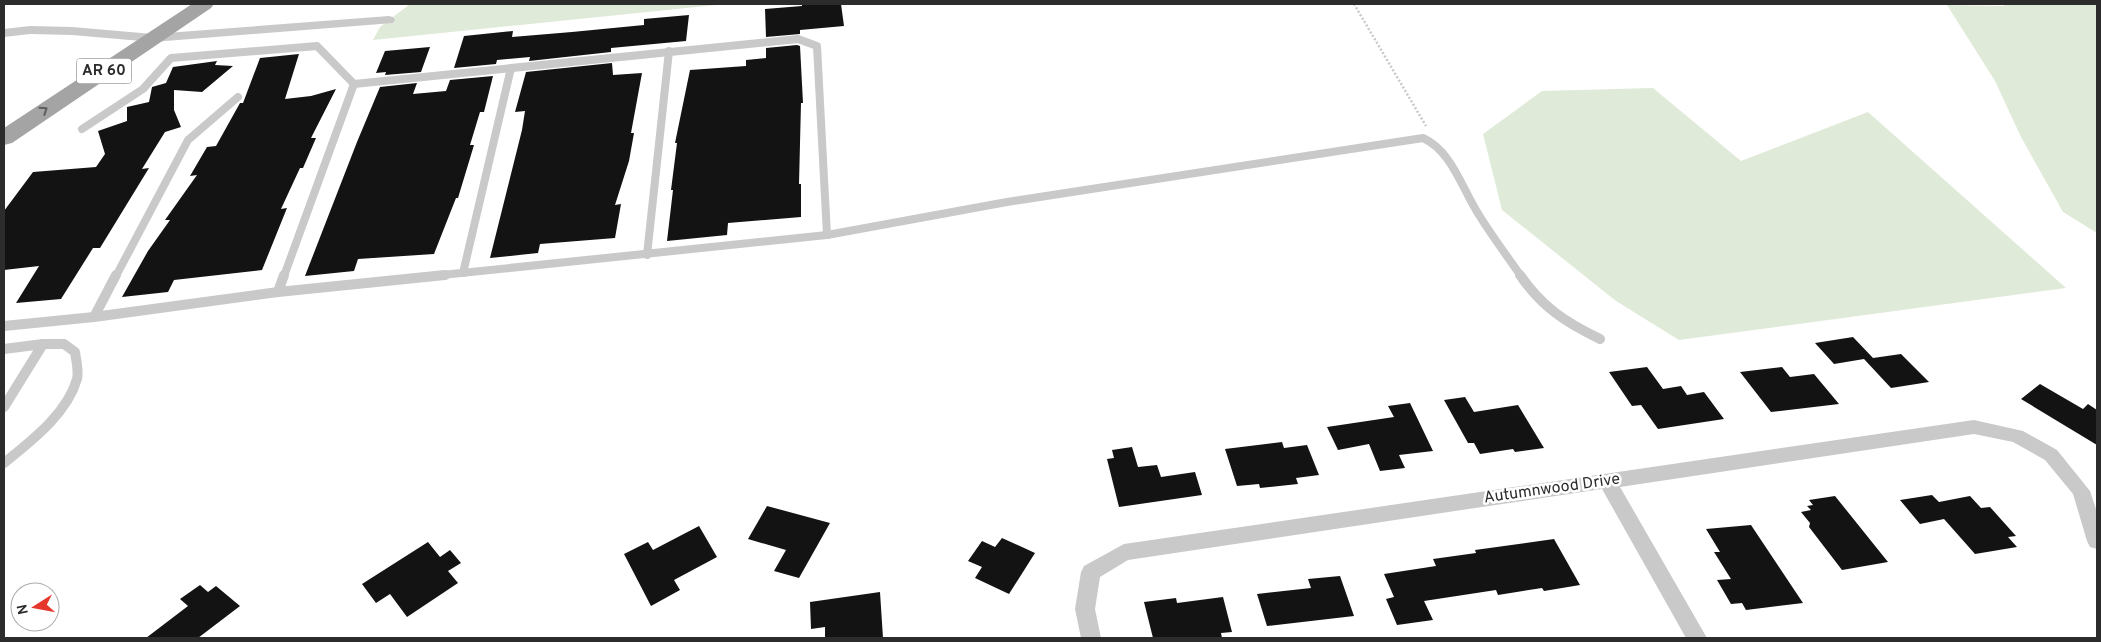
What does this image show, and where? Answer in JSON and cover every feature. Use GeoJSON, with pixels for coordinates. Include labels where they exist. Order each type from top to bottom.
{"type":"FeatureCollection","features":[{"type":"Feature","properties":{"kind":"main road","name":"AR 60"},"geometry":{"type":"LineString","coordinates":[[4,116],[175,4]]}},
{"type":"Feature","properties":{"kind":"main road","name":"AR 60"},"geometry":{"type":"LineString","coordinates":[[4,138],[204,4]]}},
{"type":"Feature","properties":{"kind":"street"},"geometry":{"type":"LineString","coordinates":[[4,33],[30,30],[72,31],[154,38],[389,20]]}},
{"type":"Feature","properties":{"kind":"street","name":"Autumnwood Drive"},"geometry":{"type":"LineString","coordinates":[[1091,638],[1085,609],[1091,572],[1124,552],[1974,427],[2017,436],[2051,455],[2081,491],[2097,541]]}},
{"type":"Feature","properties":{"kind":"street"},"geometry":{"type":"LineString","coordinates":[[1608,481],[1697,638]]}},
{"type":"Feature","properties":{"kind":"lane"},"geometry":{"type":"LineString","coordinates":[[354,84],[798,39],[817,46],[827,235]]}},
{"type":"Feature","properties":{"kind":"lane"},"geometry":{"type":"LineString","coordinates":[[82,129],[143,89],[171,58],[317,46],[354,84]]}},
{"type":"Feature","properties":{"kind":"lane"},"geometry":{"type":"LineString","coordinates":[[647,255],[669,51]]}},
{"type":"Feature","properties":{"kind":"lane"},"geometry":{"type":"LineString","coordinates":[[463,274],[511,68]]}},
{"type":"Feature","properties":{"kind":"lane"},"geometry":{"type":"LineString","coordinates":[[278,292],[354,84]]}},
{"type":"Feature","properties":{"kind":"lane"},"geometry":{"type":"LineString","coordinates":[[94,317],[188,140],[238,97]]}},
{"type":"Feature","properties":{"kind":"lane"},"geometry":{"type":"LineString","coordinates":[[4,326],[94,317],[278,292],[827,235],[944,212],[1313,156],[1411,138],[1428,139],[1445,155],[1478,214],[1532,292],[1548,308],[1571,325],[1600,339]]}},
{"type":"Feature","properties":{"kind":"lane"},"geometry":{"type":"LineString","coordinates":[[4,407],[43,344]]}},
{"type":"Feature","properties":{"kind":"lane"},"geometry":{"type":"LineString","coordinates":[[4,349],[43,344],[64,344],[75,352],[78,377],[61,409],[32,440],[4,463]]}},
{"type":"Feature","properties":{"kind":"path"},"geometry":{"type":"LineString","coordinates":[[1354,4],[1426,125],[1428,139]]}},
{"type":"Feature","properties":{"kind":"green space"},"geometry":{"type":"Polygon","coordinates":[[[410,4],[726,4],[373,40],[380,27],[410,4]]]}},
{"type":"Feature","properties":{"kind":"green space"},"geometry":{"type":"Polygon","coordinates":[[[2005,4],[2097,4],[2097,233],[2063,212],[2021,137],[1995,81],[1947,5],[2004,6],[2005,4]]]}},
{"type":"Feature","properties":{"kind":"green space"},"geometry":{"type":"Polygon","coordinates":[[[1653,88],[1741,161],[1868,112],[2066,288],[1679,340],[1616,301],[1502,210],[1483,134],[1542,91],[1653,88]]]}},
{"type":"Feature","properties":{"kind":"building"},"geometry":{"type":"Polygon","coordinates":[[[802,4],[841,4],[844,26],[800,30],[800,34],[766,37],[765,9],[802,6],[802,4]]]}},
{"type":"Feature","properties":{"kind":"building"},"geometry":{"type":"Polygon","coordinates":[[[689,15],[686,41],[611,48],[611,52],[529,61],[530,57],[497,60],[496,64],[454,68],[464,36],[513,31],[512,37],[572,32],[644,25],[644,19],[689,15]]]}},
{"type":"Feature","properties":{"kind":"building"},"geometry":{"type":"Polygon","coordinates":[[[800,46],[803,103],[801,103],[799,184],[801,184],[801,217],[728,223],[727,235],[667,241],[677,143],[675,143],[690,70],[746,66],[746,60],[766,58],[766,48],[800,46]]]}},
{"type":"Feature","properties":{"kind":"building"},"geometry":{"type":"Polygon","coordinates":[[[430,47],[421,72],[385,75],[386,72],[376,73],[385,51],[430,47]]]}},
{"type":"Feature","properties":{"kind":"building"},"geometry":{"type":"Polygon","coordinates":[[[299,54],[285,99],[311,96],[336,89],[311,138],[316,138],[303,168],[300,168],[281,209],[287,208],[262,270],[174,280],[168,292],[122,297],[148,251],[170,220],[165,220],[197,175],[190,176],[207,147],[216,146],[240,103],[243,103],[260,58],[299,54]]]}},
{"type":"Feature","properties":{"kind":"building"},"geometry":{"type":"Polygon","coordinates":[[[217,61],[215,65],[233,66],[202,92],[174,90],[174,110],[181,127],[165,132],[142,169],[149,168],[100,248],[93,248],[61,299],[16,303],[39,266],[4,270],[4,211],[33,172],[96,167],[105,154],[98,131],[127,121],[127,107],[149,102],[152,87],[166,83],[173,67],[217,61]]]}},
{"type":"Feature","properties":{"kind":"building"},"geometry":{"type":"Polygon","coordinates":[[[612,63],[613,75],[642,73],[631,133],[634,133],[629,161],[615,205],[621,204],[615,238],[540,244],[538,253],[490,258],[522,130],[525,111],[515,112],[526,72],[612,63]]]}},
{"type":"Feature","properties":{"kind":"building"},"geometry":{"type":"Polygon","coordinates":[[[493,76],[484,112],[480,112],[470,145],[474,145],[458,198],[456,198],[434,254],[358,259],[354,271],[305,276],[380,87],[417,83],[413,94],[446,91],[450,80],[493,76]]]}},
{"type":"Feature","properties":{"kind":"building"},"geometry":{"type":"Polygon","coordinates":[[[1853,337],[1873,358],[1901,354],[1929,382],[1891,388],[1864,359],[1834,364],[1815,343],[1853,337]]]}},
{"type":"Feature","properties":{"kind":"building"},"geometry":{"type":"Polygon","coordinates":[[[1647,367],[1663,389],[1681,386],[1687,395],[1704,392],[1724,419],[1658,429],[1641,405],[1632,406],[1609,372],[1647,367]]]}},
{"type":"Feature","properties":{"kind":"building"},"geometry":{"type":"Polygon","coordinates":[[[1782,367],[1790,377],[1814,374],[1839,404],[1771,412],[1740,372],[1782,367]]]}},
{"type":"Feature","properties":{"kind":"building"},"geometry":{"type":"Polygon","coordinates":[[[2040,384],[2083,409],[2088,404],[2097,410],[2097,445],[2021,399],[2040,384]]]}},
{"type":"Feature","properties":{"kind":"building"},"geometry":{"type":"Polygon","coordinates":[[[1465,397],[1474,412],[1518,405],[1544,448],[1515,452],[1513,449],[1480,454],[1474,443],[1468,443],[1444,400],[1465,397]]]}},
{"type":"Feature","properties":{"kind":"building"},"geometry":{"type":"Polygon","coordinates":[[[1410,403],[1433,451],[1399,455],[1405,468],[1380,471],[1369,444],[1338,450],[1327,427],[1394,417],[1388,406],[1410,403]]]}},
{"type":"Feature","properties":{"kind":"building"},"geometry":{"type":"Polygon","coordinates":[[[1282,442],[1284,448],[1307,445],[1319,475],[1296,478],[1298,484],[1260,488],[1259,484],[1237,486],[1225,449],[1282,442]]]}},
{"type":"Feature","properties":{"kind":"building"},"geometry":{"type":"Polygon","coordinates":[[[1132,447],[1138,467],[1157,465],[1161,477],[1195,472],[1202,495],[1119,507],[1107,459],[1114,458],[1112,450],[1132,447]]]}},
{"type":"Feature","properties":{"kind":"building"},"geometry":{"type":"Polygon","coordinates":[[[1932,495],[1939,502],[1970,496],[1981,508],[1990,507],[2016,536],[2008,537],[2017,547],[1975,554],[1944,519],[1920,524],[1900,500],[1932,495]]]}},
{"type":"Feature","properties":{"kind":"building"},"geometry":{"type":"Polygon","coordinates":[[[1835,496],[1888,562],[1842,570],[1809,527],[1810,523],[1801,512],[1811,510],[1807,506],[1813,505],[1809,500],[1835,496]]]}},
{"type":"Feature","properties":{"kind":"building"},"geometry":{"type":"Polygon","coordinates":[[[767,506],[830,523],[799,578],[774,571],[786,550],[748,539],[767,506]]]}},
{"type":"Feature","properties":{"kind":"building"},"geometry":{"type":"Polygon","coordinates":[[[1751,525],[1803,603],[1746,610],[1742,603],[1731,604],[1717,580],[1731,579],[1714,552],[1720,552],[1706,529],[1751,525]]]}},
{"type":"Feature","properties":{"kind":"building"},"geometry":{"type":"Polygon","coordinates":[[[699,526],[717,557],[674,580],[680,590],[651,606],[624,554],[648,542],[653,550],[699,526]]]}},
{"type":"Feature","properties":{"kind":"building"},"geometry":{"type":"Polygon","coordinates":[[[1002,538],[1035,553],[1009,594],[975,578],[982,567],[968,561],[982,541],[995,547],[1002,538]]]}},
{"type":"Feature","properties":{"kind":"building"},"geometry":{"type":"Polygon","coordinates":[[[1554,539],[1580,585],[1544,591],[1542,588],[1498,595],[1496,590],[1424,601],[1433,620],[1397,625],[1386,599],[1394,597],[1384,574],[1436,566],[1433,559],[1476,553],[1475,550],[1554,539]]]}},
{"type":"Feature","properties":{"kind":"building"},"geometry":{"type":"Polygon","coordinates":[[[428,542],[440,557],[450,550],[461,563],[448,571],[458,583],[407,617],[390,594],[376,603],[362,584],[428,542]]]}},
{"type":"Feature","properties":{"kind":"building"},"geometry":{"type":"Polygon","coordinates":[[[1340,576],[1354,616],[1267,626],[1257,594],[1311,588],[1308,579],[1340,576]]]}},
{"type":"Feature","properties":{"kind":"building"},"geometry":{"type":"Polygon","coordinates":[[[200,585],[208,592],[216,586],[240,606],[198,638],[146,638],[188,606],[180,599],[200,585]]]}},
{"type":"Feature","properties":{"kind":"building"},"geometry":{"type":"Polygon","coordinates":[[[880,592],[883,638],[825,638],[825,627],[811,629],[810,602],[880,592]]]}},
{"type":"Feature","properties":{"kind":"building"},"geometry":{"type":"Polygon","coordinates":[[[1223,597],[1232,632],[1221,633],[1222,638],[1153,638],[1144,602],[1176,598],[1177,603],[1223,597]]]}}]}
